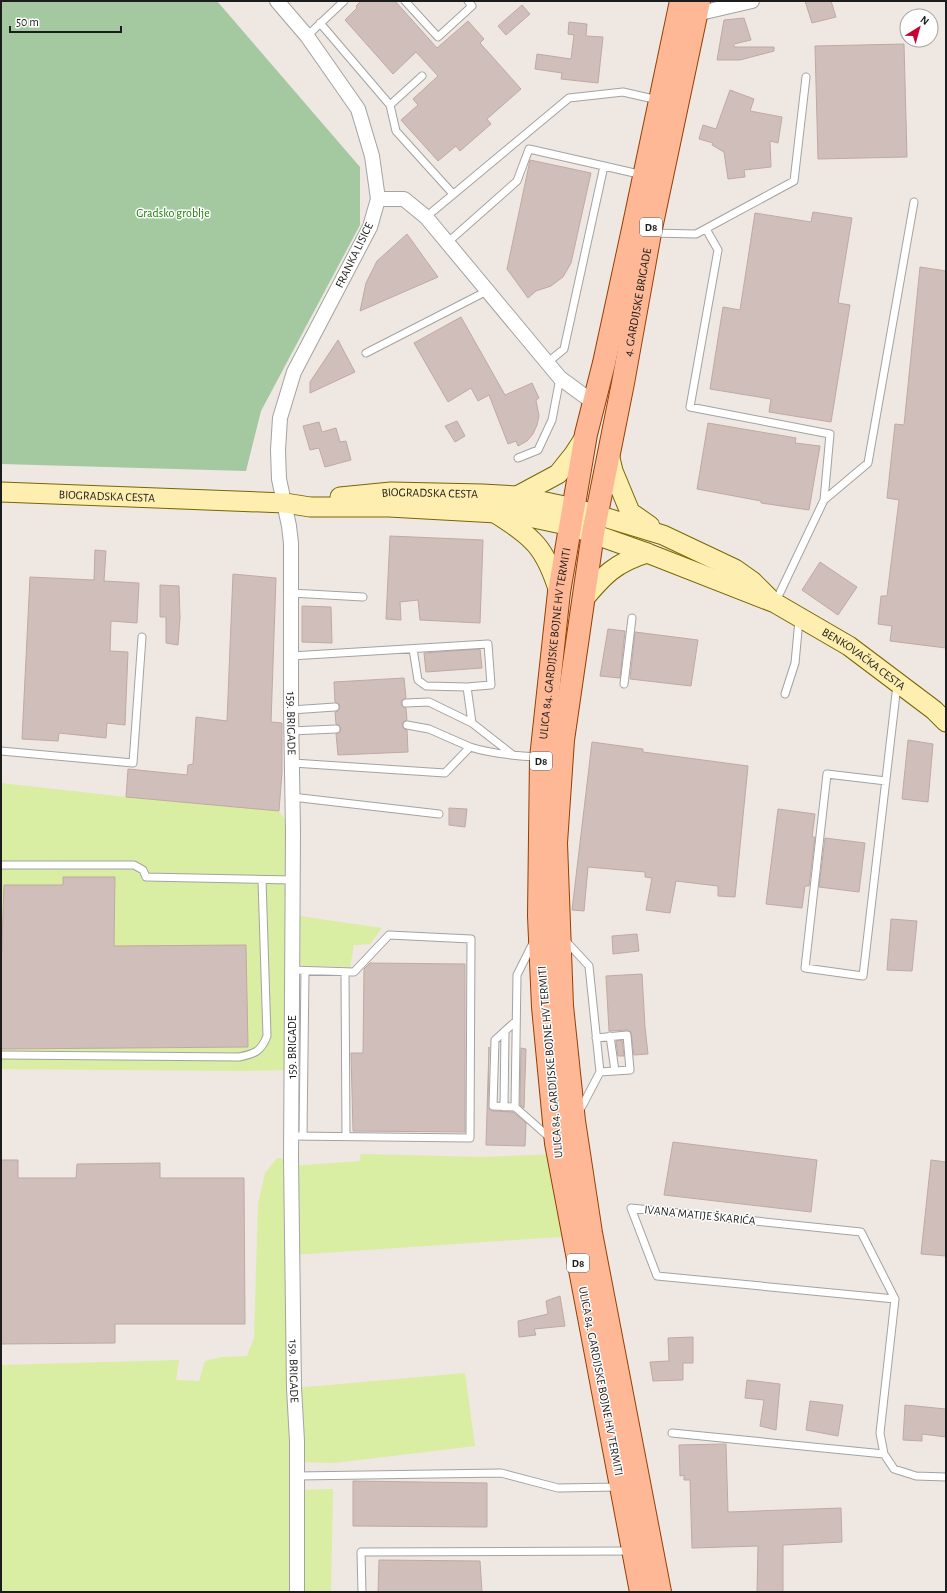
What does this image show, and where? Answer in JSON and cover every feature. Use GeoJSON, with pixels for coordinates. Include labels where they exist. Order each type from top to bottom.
{"type":"FeatureCollection","features":[{"type":"Feature","properties":{"kind":"main road","name":"4. GARDIJSKE BRIGADE"},"geometry":{"type":"LineString","coordinates":[[572,517],[586,434],[645,175],[660,100],[699,6]]}},
{"type":"Feature","properties":{"kind":"main road","name":"4. GARDIJSKE BRIGADE"},"geometry":{"type":"LineString","coordinates":[[595,524],[650,233],[699,6]]}},
{"type":"Feature","properties":{"kind":"main road"},"geometry":{"type":"LineString","coordinates":[[517,496],[558,474],[574,454],[586,434]]}},
{"type":"Feature","properties":{"kind":"main road"},"geometry":{"type":"LineString","coordinates":[[609,454],[613,471],[630,512],[663,534]]}},
{"type":"Feature","properties":{"kind":"main road","name":"BIOGRADSKA CESTA"},"geometry":{"type":"LineString","coordinates":[[1,492],[285,503],[310,507],[388,507],[572,517]]}},
{"type":"Feature","properties":{"kind":"main road","name":"BIOGRADSKA CESTA"},"geometry":{"type":"LineString","coordinates":[[285,503],[391,492],[517,496],[572,517]]}},
{"type":"Feature","properties":{"kind":"main road"},"geometry":{"type":"LineString","coordinates":[[494,512],[530,538],[540,549],[547,559],[559,592]]}},
{"type":"Feature","properties":{"kind":"main road"},"geometry":{"type":"LineString","coordinates":[[572,517],[595,524]]}},
{"type":"Feature","properties":{"kind":"main road","name":"ULICA 84. GARDIJSKE BOJNE HV TERMITI"},"geometry":{"type":"LineString","coordinates":[[572,517],[559,592],[541,758],[539,839],[549,931],[562,1006],[574,1121],[591,1233],[660,1592]]}},
{"type":"Feature","properties":{"kind":"main road","name":"ULICA 84. GARDIJSKE BOJNE HV TERMITI"},"geometry":{"type":"LineString","coordinates":[[595,524],[563,740],[543,1007],[556,1143],[641,1592]]}},
{"type":"Feature","properties":{"kind":"main road","name":"BENKOVAČKA CESTA"},"geometry":{"type":"LineString","coordinates":[[595,524],[663,534],[735,569],[752,581],[775,603]]}},
{"type":"Feature","properties":{"kind":"main road","name":"BENKOVAČKA CESTA"},"geometry":{"type":"LineString","coordinates":[[595,524],[647,553],[775,603],[849,646],[934,710],[946,722]]}},
{"type":"Feature","properties":{"kind":"main road"},"geometry":{"type":"LineString","coordinates":[[583,600],[610,570],[634,557],[647,553]]}},
{"type":"Feature","properties":{"kind":"street","name":"FRANKA LISICE"},"geometry":{"type":"LineString","coordinates":[[277,1],[306,36],[358,109],[372,156],[378,199],[370,227],[294,372],[280,418],[278,450],[279,479],[285,503]]}},
{"type":"Feature","properties":{"kind":"street"},"geometry":{"type":"LineString","coordinates":[[699,6],[752,1]]}},
{"type":"Feature","properties":{"kind":"street"},"geometry":{"type":"LineString","coordinates":[[378,199],[404,200],[426,217],[560,378],[594,403]]}},
{"type":"Feature","properties":{"kind":"street","name":"159. BRIGADE"},"geometry":{"type":"LineString","coordinates":[[285,503],[291,543],[290,710],[293,763],[293,880],[299,971],[294,1388],[297,1476],[297,1592]]}},
{"type":"Feature","properties":{"kind":"lane"},"geometry":{"type":"LineString","coordinates":[[306,36],[344,1]]}},
{"type":"Feature","properties":{"kind":"lane"},"geometry":{"type":"LineString","coordinates":[[405,1],[438,37],[472,6],[468,1]]}},
{"type":"Feature","properties":{"kind":"lane"},"geometry":{"type":"LineString","coordinates":[[320,23],[390,105],[396,131],[453,194]]}},
{"type":"Feature","properties":{"kind":"lane"},"geometry":{"type":"LineString","coordinates":[[390,105],[422,76]]}},
{"type":"Feature","properties":{"kind":"lane"},"geometry":{"type":"LineString","coordinates":[[650,233],[696,234],[794,181],[806,77]]}},
{"type":"Feature","properties":{"kind":"lane"},"geometry":{"type":"LineString","coordinates":[[426,217],[569,98],[623,92],[660,100]]}},
{"type":"Feature","properties":{"kind":"lane"},"geometry":{"type":"LineString","coordinates":[[447,243],[517,181],[529,149],[645,175]]}},
{"type":"Feature","properties":{"kind":"lane"},"geometry":{"type":"LineString","coordinates":[[547,363],[564,349],[604,166]]}},
{"type":"Feature","properties":{"kind":"lane"},"geometry":{"type":"LineString","coordinates":[[824,500],[868,463],[914,202]]}},
{"type":"Feature","properties":{"kind":"lane"},"geometry":{"type":"LineString","coordinates":[[706,229],[718,250],[690,407],[830,434],[824,500],[775,603]]}},
{"type":"Feature","properties":{"kind":"lane"},"geometry":{"type":"LineString","coordinates":[[366,353],[487,291]]}},
{"type":"Feature","properties":{"kind":"lane"},"geometry":{"type":"LineString","coordinates":[[518,458],[538,450],[552,420],[560,378]]}},
{"type":"Feature","properties":{"kind":"lane"},"geometry":{"type":"LineString","coordinates":[[291,593],[363,597]]}},
{"type":"Feature","properties":{"kind":"lane"},"geometry":{"type":"LineString","coordinates":[[624,684],[632,618]]}},
{"type":"Feature","properties":{"kind":"lane"},"geometry":{"type":"LineString","coordinates":[[785,694],[795,663],[800,618]]}},
{"type":"Feature","properties":{"kind":"lane"},"geometry":{"type":"LineString","coordinates":[[1,751],[133,763],[142,637]]}},
{"type":"Feature","properties":{"kind":"lane"},"geometry":{"type":"LineString","coordinates":[[290,656],[488,644],[491,685],[467,687],[426,686],[418,680],[413,649]]}},
{"type":"Feature","properties":{"kind":"lane"},"geometry":{"type":"LineString","coordinates":[[886,781],[827,774],[805,968],[862,976],[886,781],[898,683]]}},
{"type":"Feature","properties":{"kind":"lane"},"geometry":{"type":"LineString","coordinates":[[467,687],[472,723]]}},
{"type":"Feature","properties":{"kind":"lane"},"geometry":{"type":"LineString","coordinates":[[406,703],[429,702],[472,723],[513,755]]}},
{"type":"Feature","properties":{"kind":"lane"},"geometry":{"type":"LineString","coordinates":[[290,710],[335,707]]}},
{"type":"Feature","properties":{"kind":"lane"},"geometry":{"type":"LineString","coordinates":[[407,725],[428,729],[470,747],[481,750],[541,758]]}},
{"type":"Feature","properties":{"kind":"lane"},"geometry":{"type":"LineString","coordinates":[[291,731],[336,729]]}},
{"type":"Feature","properties":{"kind":"lane"},"geometry":{"type":"LineString","coordinates":[[293,763],[445,773],[470,747]]}},
{"type":"Feature","properties":{"kind":"lane"},"geometry":{"type":"LineString","coordinates":[[292,797],[438,814]]}},
{"type":"Feature","properties":{"kind":"lane"},"geometry":{"type":"LineString","coordinates":[[1,865],[134,865],[143,870],[146,877],[293,880]]}},
{"type":"Feature","properties":{"kind":"lane"},"geometry":{"type":"LineString","coordinates":[[1,1055],[239,1058],[255,1054],[264,1045],[267,1036],[262,880]]}},
{"type":"Feature","properties":{"kind":"lane"},"geometry":{"type":"LineString","coordinates":[[515,1107],[517,975],[549,931],[589,966],[600,1072],[574,1121]]}},
{"type":"Feature","properties":{"kind":"lane"},"geometry":{"type":"LineString","coordinates":[[297,1136],[470,1138],[471,939],[389,935],[354,972],[299,971]]}},
{"type":"Feature","properties":{"kind":"lane"},"geometry":{"type":"LineString","coordinates":[[345,972],[346,1136]]}},
{"type":"Feature","properties":{"kind":"lane"},"geometry":{"type":"LineString","coordinates":[[516,1021],[495,1040],[493,1106],[515,1107],[556,1143]]}},
{"type":"Feature","properties":{"kind":"lane"},"geometry":{"type":"LineString","coordinates":[[504,1106],[505,1031]]}},
{"type":"Feature","properties":{"kind":"lane"},"geometry":{"type":"LineString","coordinates":[[596,1038],[627,1035],[630,1070],[600,1072]]}},
{"type":"Feature","properties":{"kind":"lane"},"geometry":{"type":"LineString","coordinates":[[610,1036],[615,1071]]}},
{"type":"Feature","properties":{"kind":"lane","name":"IVANA MATIJE ŠKARIĆA"},"geometry":{"type":"LineString","coordinates":[[631,1208],[861,1232],[895,1300],[657,1276],[631,1208]]}},
{"type":"Feature","properties":{"kind":"lane"},"geometry":{"type":"LineString","coordinates":[[895,1300],[880,1433],[884,1454],[894,1469],[916,1476],[946,1478]]}},
{"type":"Feature","properties":{"kind":"lane"},"geometry":{"type":"LineString","coordinates":[[672,1433],[884,1454]]}},
{"type":"Feature","properties":{"kind":"lane"},"geometry":{"type":"LineString","coordinates":[[297,1476],[501,1473],[558,1488],[622,1487]]}},
{"type":"Feature","properties":{"kind":"lane"},"geometry":{"type":"LineString","coordinates":[[362,1592],[361,1552],[634,1551]]}},
{"type":"Feature","properties":{"kind":"green space","name":"Gradsko groblje"},"geometry":{"type":"Polygon","coordinates":[[[1,1],[217,1],[360,167],[360,225],[261,411],[246,471],[1,464],[1,1]]]}},
{"type":"Feature","properties":{"kind":"green space"},"geometry":{"type":"Polygon","coordinates":[[[1,783],[126,797],[279,811],[293,831],[293,915],[382,928],[370,944],[354,945],[350,967],[292,965],[292,1070],[1,1069],[1,783]]]}},
{"type":"Feature","properties":{"kind":"green space"},"geometry":{"type":"Polygon","coordinates":[[[361,1154],[483,1157],[558,1154],[573,1236],[293,1255],[294,1388],[465,1373],[475,1446],[334,1463],[297,1462],[297,1490],[333,1489],[331,1592],[1,1592],[1,1365],[179,1360],[176,1380],[199,1381],[205,1361],[222,1357],[247,1356],[254,1338],[258,1204],[265,1173],[277,1158],[291,1159],[291,1166],[359,1161],[361,1154]]]}},
{"type":"Feature","properties":{"kind":"building"},"geometry":{"type":"Polygon","coordinates":[[[361,1],[395,1],[437,48],[468,21],[484,39],[480,43],[521,89],[487,119],[491,124],[460,151],[456,146],[438,161],[401,120],[418,105],[413,99],[438,76],[416,52],[393,74],[345,20],[357,8],[356,6],[361,1]]]}},
{"type":"Feature","properties":{"kind":"building"},"geometry":{"type":"Polygon","coordinates":[[[805,1],[831,1],[836,17],[812,23],[805,1]]]}},
{"type":"Feature","properties":{"kind":"building"},"geometry":{"type":"Polygon","coordinates":[[[522,5],[530,14],[506,35],[498,26],[522,5]]]}},
{"type":"Feature","properties":{"kind":"building"},"geometry":{"type":"Polygon","coordinates":[[[744,18],[751,40],[734,44],[734,47],[774,47],[774,51],[740,60],[717,60],[724,20],[744,18]]]}},
{"type":"Feature","properties":{"kind":"building"},"geometry":{"type":"Polygon","coordinates":[[[569,22],[587,24],[586,36],[603,37],[598,83],[561,79],[562,73],[535,69],[537,54],[571,59],[574,35],[568,34],[569,22]]]}},
{"type":"Feature","properties":{"kind":"building"},"geometry":{"type":"Polygon","coordinates":[[[899,44],[899,48],[904,48],[907,157],[818,159],[815,46],[899,44]]]}},
{"type":"Feature","properties":{"kind":"building"},"geometry":{"type":"Polygon","coordinates":[[[730,90],[754,99],[750,111],[782,117],[778,143],[770,141],[771,167],[744,170],[745,177],[728,179],[724,152],[712,145],[713,143],[699,139],[703,125],[716,129],[730,90]]]}},
{"type":"Feature","properties":{"kind":"building"},"geometry":{"type":"Polygon","coordinates":[[[530,160],[591,173],[571,263],[563,277],[551,286],[536,291],[528,298],[507,269],[530,160]]]}},
{"type":"Feature","properties":{"kind":"building"},"geometry":{"type":"Polygon","coordinates":[[[813,212],[852,218],[838,303],[850,305],[831,422],[769,412],[771,399],[710,389],[723,307],[740,310],[755,213],[811,222],[813,212]]]}},
{"type":"Feature","properties":{"kind":"building"},"geometry":{"type":"Polygon","coordinates":[[[407,234],[438,277],[360,311],[366,283],[377,261],[407,234]]]}},
{"type":"Feature","properties":{"kind":"building"},"geometry":{"type":"Polygon","coordinates":[[[920,267],[946,271],[946,648],[890,641],[892,626],[878,624],[881,596],[887,596],[899,500],[887,498],[895,424],[904,425],[920,267]]]}},
{"type":"Feature","properties":{"kind":"building"},"geometry":{"type":"Polygon","coordinates":[[[461,317],[505,395],[532,383],[539,398],[536,400],[539,416],[537,425],[533,434],[527,441],[518,446],[516,441],[508,444],[489,395],[478,401],[471,388],[448,402],[414,343],[461,317]]]}},
{"type":"Feature","properties":{"kind":"building"},"geometry":{"type":"Polygon","coordinates":[[[338,340],[355,372],[310,393],[310,382],[338,340]]]}},
{"type":"Feature","properties":{"kind":"building"},"geometry":{"type":"Polygon","coordinates":[[[457,421],[465,436],[455,442],[445,426],[457,421]]]}},
{"type":"Feature","properties":{"kind":"building"},"geometry":{"type":"Polygon","coordinates":[[[319,422],[322,432],[336,428],[340,442],[346,441],[351,460],[325,467],[319,448],[310,450],[303,426],[319,422]]]}},
{"type":"Feature","properties":{"kind":"building"},"geometry":{"type":"Polygon","coordinates":[[[708,423],[796,438],[795,443],[820,446],[809,510],[761,503],[761,501],[697,489],[708,423]]]}},
{"type":"Feature","properties":{"kind":"building"},"geometry":{"type":"Polygon","coordinates":[[[390,536],[483,540],[480,623],[420,620],[418,600],[400,602],[401,620],[386,619],[390,536]]]}},
{"type":"Feature","properties":{"kind":"building"},"geometry":{"type":"Polygon","coordinates":[[[95,550],[106,551],[104,581],[139,583],[137,623],[111,621],[110,651],[128,652],[125,725],[107,723],[106,738],[59,733],[58,741],[22,739],[30,577],[94,580],[95,550]]]}},
{"type":"Feature","properties":{"kind":"building"},"geometry":{"type":"Polygon","coordinates":[[[820,562],[857,587],[838,615],[802,590],[820,562]]]}},
{"type":"Feature","properties":{"kind":"building"},"geometry":{"type":"Polygon","coordinates":[[[233,574],[276,578],[271,722],[282,723],[282,772],[279,811],[126,797],[128,769],[187,775],[188,765],[193,764],[196,717],[227,721],[233,574]]]}},
{"type":"Feature","properties":{"kind":"building"},"geometry":{"type":"Polygon","coordinates":[[[160,585],[179,586],[180,618],[178,645],[166,643],[166,617],[160,617],[160,585]]]}},
{"type":"Feature","properties":{"kind":"building"},"geometry":{"type":"Polygon","coordinates":[[[302,606],[331,607],[332,643],[302,642],[302,606]]]}},
{"type":"Feature","properties":{"kind":"building"},"geometry":{"type":"Polygon","coordinates":[[[608,629],[625,631],[620,678],[600,676],[608,629]]]}},
{"type":"Feature","properties":{"kind":"building"},"geometry":{"type":"Polygon","coordinates":[[[635,632],[698,640],[691,686],[630,679],[635,632]]]}},
{"type":"Feature","properties":{"kind":"building"},"geometry":{"type":"Polygon","coordinates":[[[480,649],[482,668],[426,672],[424,653],[480,649]]]}},
{"type":"Feature","properties":{"kind":"building"},"geometry":{"type":"Polygon","coordinates":[[[404,678],[406,698],[402,700],[401,704],[406,708],[407,720],[402,724],[404,729],[407,730],[408,752],[338,755],[336,734],[340,732],[341,728],[336,724],[335,712],[338,711],[340,707],[339,704],[335,702],[334,682],[404,678]]]}},
{"type":"Feature","properties":{"kind":"building"},"geometry":{"type":"Polygon","coordinates":[[[908,740],[933,744],[928,802],[902,799],[908,740]]]}},
{"type":"Feature","properties":{"kind":"building"},"geometry":{"type":"Polygon","coordinates":[[[592,742],[643,749],[643,752],[748,766],[735,897],[718,896],[718,886],[676,881],[670,913],[646,910],[652,878],[645,877],[645,872],[588,867],[584,911],[572,910],[592,742]]]}},
{"type":"Feature","properties":{"kind":"building"},"geometry":{"type":"Polygon","coordinates":[[[449,808],[467,809],[465,827],[449,825],[449,808]]]}},
{"type":"Feature","properties":{"kind":"building"},"geometry":{"type":"Polygon","coordinates":[[[778,809],[815,814],[812,837],[815,837],[809,886],[805,886],[802,908],[766,904],[778,809]]]}},
{"type":"Feature","properties":{"kind":"building"},"geometry":{"type":"Polygon","coordinates":[[[825,838],[865,843],[859,892],[819,887],[825,838]]]}},
{"type":"Feature","properties":{"kind":"building"},"geometry":{"type":"Polygon","coordinates":[[[63,877],[115,877],[114,946],[246,945],[248,1047],[1,1049],[1,972],[4,885],[63,885],[63,877]]]}},
{"type":"Feature","properties":{"kind":"building"},"geometry":{"type":"Polygon","coordinates":[[[891,919],[917,921],[912,971],[887,970],[891,919]]]}},
{"type":"Feature","properties":{"kind":"building"},"geometry":{"type":"Polygon","coordinates":[[[637,934],[639,951],[613,954],[612,936],[637,934]]]}},
{"type":"Feature","properties":{"kind":"building"},"geometry":{"type":"Polygon","coordinates":[[[370,963],[465,964],[465,1132],[353,1131],[351,1053],[363,1053],[364,969],[370,963]]]}},
{"type":"Feature","properties":{"kind":"building"},"geometry":{"type":"Polygon","coordinates":[[[642,974],[648,1054],[634,1055],[631,1032],[627,1030],[609,1031],[606,976],[642,974]]]}},
{"type":"Feature","properties":{"kind":"building"},"geometry":{"type":"Polygon","coordinates":[[[622,1040],[624,1056],[618,1056],[616,1041],[622,1040]]]}},
{"type":"Feature","properties":{"kind":"building"},"geometry":{"type":"Polygon","coordinates":[[[489,1047],[488,1108],[492,1111],[513,1112],[526,1123],[525,1146],[486,1145],[489,1047]]]}},
{"type":"Feature","properties":{"kind":"building"},"geometry":{"type":"Polygon","coordinates":[[[521,1048],[526,1049],[524,1108],[520,1105],[521,1048]]]}},
{"type":"Feature","properties":{"kind":"building"},"geometry":{"type":"Polygon","coordinates":[[[673,1142],[817,1160],[811,1212],[664,1195],[673,1142]]]}},
{"type":"Feature","properties":{"kind":"building"},"geometry":{"type":"Polygon","coordinates":[[[1,1160],[18,1160],[18,1178],[76,1178],[77,1164],[160,1163],[160,1178],[244,1178],[245,1324],[115,1324],[115,1343],[1,1344],[1,1160]]]}},
{"type":"Feature","properties":{"kind":"building"},"geometry":{"type":"Polygon","coordinates":[[[931,1160],[946,1162],[946,1256],[921,1254],[931,1160]]]}},
{"type":"Feature","properties":{"kind":"building"},"geometry":{"type":"Polygon","coordinates":[[[560,1296],[565,1326],[534,1329],[536,1335],[519,1337],[518,1321],[548,1314],[546,1301],[560,1296]]]}},
{"type":"Feature","properties":{"kind":"building"},"geometry":{"type":"Polygon","coordinates":[[[693,1337],[693,1363],[683,1363],[683,1380],[653,1381],[650,1362],[669,1361],[668,1338],[693,1337]]]}},
{"type":"Feature","properties":{"kind":"building"},"geometry":{"type":"Polygon","coordinates":[[[747,1380],[780,1384],[776,1430],[760,1426],[764,1400],[745,1398],[747,1380]]]}},
{"type":"Feature","properties":{"kind":"building"},"geometry":{"type":"Polygon","coordinates":[[[810,1401],[843,1405],[838,1436],[806,1430],[810,1401]]]}},
{"type":"Feature","properties":{"kind":"building"},"geometry":{"type":"Polygon","coordinates":[[[905,1405],[946,1409],[946,1437],[922,1434],[922,1441],[903,1440],[905,1405]]]}},
{"type":"Feature","properties":{"kind":"building"},"geometry":{"type":"Polygon","coordinates":[[[726,1444],[728,1512],[841,1508],[842,1542],[783,1545],[783,1592],[757,1592],[758,1546],[692,1548],[690,1480],[684,1480],[684,1475],[680,1476],[679,1445],[726,1444]]]}},
{"type":"Feature","properties":{"kind":"building"},"geometry":{"type":"Polygon","coordinates":[[[353,1481],[487,1483],[487,1527],[353,1526],[353,1481]]]}},
{"type":"Feature","properties":{"kind":"building"},"geometry":{"type":"Polygon","coordinates":[[[379,1560],[480,1561],[482,1592],[378,1592],[379,1560]]]}}]}
